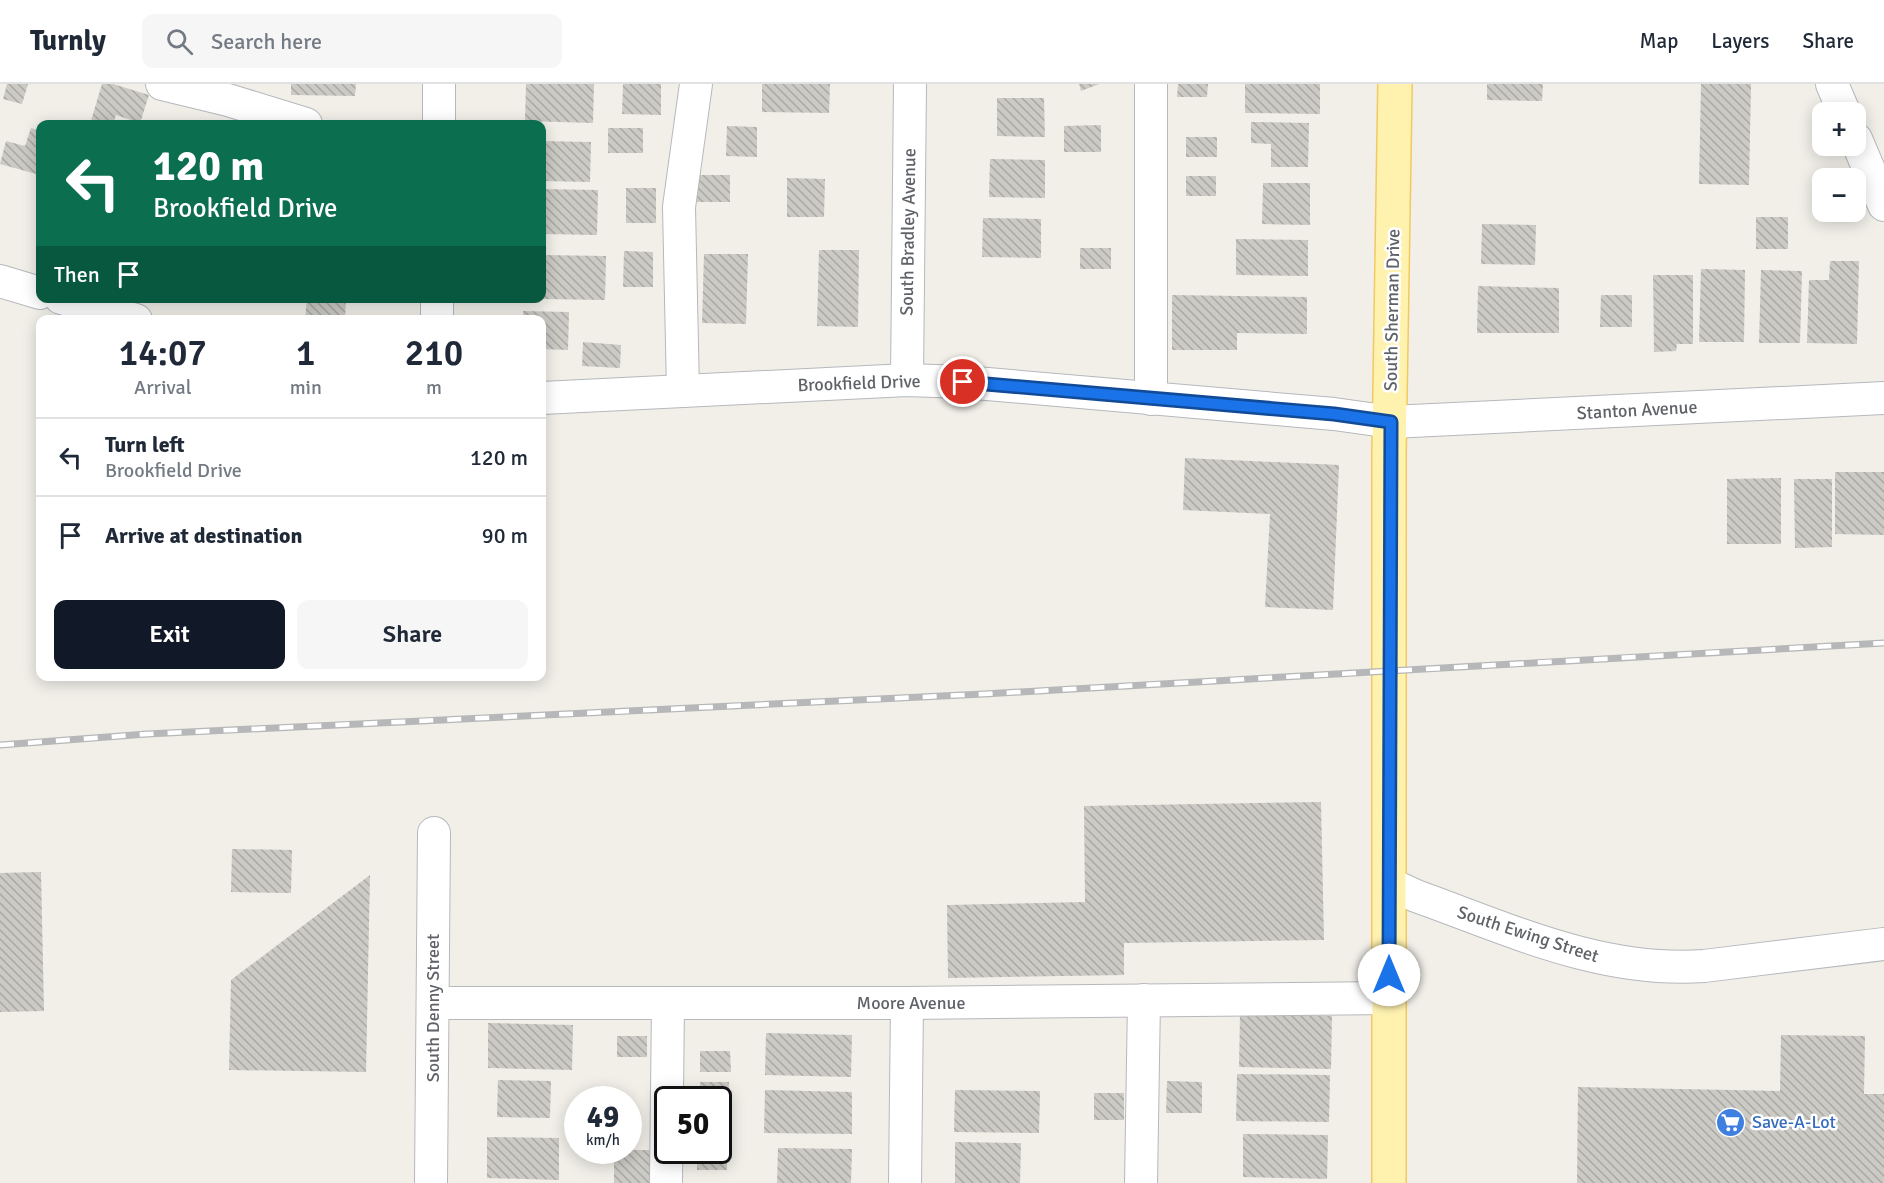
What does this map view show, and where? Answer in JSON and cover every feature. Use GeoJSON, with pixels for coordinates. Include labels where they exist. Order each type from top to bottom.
{"type":"FeatureCollection","features":[{"type":"Feature","properties":{"kind":"main road","name":"South Sherman Drive"},"geometry":{"type":"LineString","coordinates":[[1389,1183],[1391,422],[1395,84]]}},
{"type":"Feature","properties":{"kind":"street"},"geometry":{"type":"LineString","coordinates":[[162,84],[228,100],[293,120]]}},
{"type":"Feature","properties":{"kind":"street"},"geometry":{"type":"LineString","coordinates":[[439,84],[439,120]]}},
{"type":"Feature","properties":{"kind":"street"},"geometry":{"type":"LineString","coordinates":[[683,391],[679,207],[696,84]]}},
{"type":"Feature","properties":{"kind":"street","name":"South Bradley Avenue"},"geometry":{"type":"LineString","coordinates":[[907,380],[910,84]]}},
{"type":"Feature","properties":{"kind":"street"},"geometry":{"type":"LineString","coordinates":[[1151,84],[1151,399]]}},
{"type":"Feature","properties":{"kind":"street"},"geometry":{"type":"LineString","coordinates":[[1832,84],[1840,102]]}},
{"type":"Feature","properties":{"kind":"street"},"geometry":{"type":"LineString","coordinates":[[1863,156],[1884,206]]}},
{"type":"Feature","properties":{"kind":"street"},"geometry":{"type":"LineString","coordinates":[[0,281],[36,292]]}},
{"type":"Feature","properties":{"kind":"street"},"geometry":{"type":"LineString","coordinates":[[78,303],[119,315]]}},
{"type":"Feature","properties":{"kind":"street","name":"Brookfield Drive"},"geometry":{"type":"LineString","coordinates":[[546,398],[907,380],[963,382],[1334,414],[1391,422]]}},
{"type":"Feature","properties":{"kind":"street","name":"Stanton Avenue"},"geometry":{"type":"LineString","coordinates":[[1391,422],[1884,398]]}},
{"type":"Feature","properties":{"kind":"street","name":"South Denny Street"},"geometry":{"type":"LineString","coordinates":[[431,1183],[434,833]]}},
{"type":"Feature","properties":{"kind":"street","name":"South Ewing Street"},"geometry":{"type":"LineString","coordinates":[[1390,884],[1416,896],[1583,956],[1630,964],[1674,968],[1704,966],[1884,944]]}},
{"type":"Feature","properties":{"kind":"street","name":"Moore Avenue"},"geometry":{"type":"LineString","coordinates":[[433,1003],[908,1003],[1389,998]]}},
{"type":"Feature","properties":{"kind":"street"},"geometry":{"type":"LineString","coordinates":[[1141,1183],[1144,1000]]}},
{"type":"Feature","properties":{"kind":"street"},"geometry":{"type":"LineString","coordinates":[[666,1183],[668,1003]]}},
{"type":"Feature","properties":{"kind":"street"},"geometry":{"type":"LineString","coordinates":[[905,1183],[908,1003]]}},
{"type":"Feature","properties":{"kind":"building"},"geometry":{"type":"Polygon","coordinates":[[[7,84],[28,84],[22,104],[3,99],[7,84]]]}},
{"type":"Feature","properties":{"kind":"building"},"geometry":{"type":"Polygon","coordinates":[[[102,84],[113,84],[149,95],[141,120],[131,120],[116,115],[114,120],[91,120],[102,84]]]}},
{"type":"Feature","properties":{"kind":"building"},"geometry":{"type":"Polygon","coordinates":[[[291,84],[356,84],[355,96],[291,95],[291,84]]]}},
{"type":"Feature","properties":{"kind":"building"},"geometry":{"type":"Polygon","coordinates":[[[526,84],[594,84],[593,123],[525,120],[526,84]]]}},
{"type":"Feature","properties":{"kind":"building"},"geometry":{"type":"Polygon","coordinates":[[[623,84],[661,84],[661,115],[622,114],[623,84]]]}},
{"type":"Feature","properties":{"kind":"building"},"geometry":{"type":"Polygon","coordinates":[[[762,84],[830,84],[829,113],[762,112],[762,84]]]}},
{"type":"Feature","properties":{"kind":"building"},"geometry":{"type":"Polygon","coordinates":[[[1079,84],[1099,84],[1081,91],[1079,84]]]}},
{"type":"Feature","properties":{"kind":"building"},"geometry":{"type":"Polygon","coordinates":[[[1178,84],[1208,84],[1207,97],[1177,97],[1178,84]]]}},
{"type":"Feature","properties":{"kind":"building"},"geometry":{"type":"Polygon","coordinates":[[[1245,84],[1320,84],[1320,114],[1245,113],[1245,84]]]}},
{"type":"Feature","properties":{"kind":"building"},"geometry":{"type":"Polygon","coordinates":[[[1487,84],[1543,84],[1542,101],[1487,100],[1487,84]]]}},
{"type":"Feature","properties":{"kind":"building"},"geometry":{"type":"Polygon","coordinates":[[[1701,84],[1751,84],[1749,185],[1699,184],[1701,84]]]}},
{"type":"Feature","properties":{"kind":"building"},"geometry":{"type":"Polygon","coordinates":[[[997,98],[1044,98],[1045,137],[997,136],[997,98]]]}},
{"type":"Feature","properties":{"kind":"building"},"geometry":{"type":"Polygon","coordinates":[[[1251,122],[1309,123],[1308,167],[1271,167],[1271,144],[1251,143],[1251,122]]]}},
{"type":"Feature","properties":{"kind":"building"},"geometry":{"type":"Polygon","coordinates":[[[1101,125],[1101,152],[1064,152],[1064,126],[1101,125]]]}},
{"type":"Feature","properties":{"kind":"building"},"geometry":{"type":"Polygon","coordinates":[[[727,126],[757,127],[757,157],[726,156],[727,126]]]}},
{"type":"Feature","properties":{"kind":"building"},"geometry":{"type":"Polygon","coordinates":[[[31,128],[36,130],[36,174],[0,164],[6,141],[25,146],[31,128]]]}},
{"type":"Feature","properties":{"kind":"building"},"geometry":{"type":"Polygon","coordinates":[[[608,128],[643,128],[643,153],[608,153],[608,128]]]}},
{"type":"Feature","properties":{"kind":"building"},"geometry":{"type":"Polygon","coordinates":[[[1186,137],[1217,137],[1217,157],[1186,157],[1186,137]]]}},
{"type":"Feature","properties":{"kind":"building"},"geometry":{"type":"Polygon","coordinates":[[[546,141],[591,142],[590,182],[546,181],[546,141]]]}},
{"type":"Feature","properties":{"kind":"building"},"geometry":{"type":"Polygon","coordinates":[[[990,159],[1045,160],[1045,198],[989,197],[990,159]]]}},
{"type":"Feature","properties":{"kind":"building"},"geometry":{"type":"Polygon","coordinates":[[[695,175],[730,175],[730,202],[694,202],[695,175]]]}},
{"type":"Feature","properties":{"kind":"building"},"geometry":{"type":"Polygon","coordinates":[[[1186,176],[1216,176],[1216,196],[1186,196],[1186,176]]]}},
{"type":"Feature","properties":{"kind":"building"},"geometry":{"type":"Polygon","coordinates":[[[787,178],[825,179],[824,217],[787,217],[787,178]]]}},
{"type":"Feature","properties":{"kind":"building"},"geometry":{"type":"Polygon","coordinates":[[[1263,183],[1310,183],[1310,225],[1262,224],[1263,183]]]}},
{"type":"Feature","properties":{"kind":"building"},"geometry":{"type":"Polygon","coordinates":[[[626,188],[656,188],[656,223],[626,223],[626,188]]]}},
{"type":"Feature","properties":{"kind":"building"},"geometry":{"type":"Polygon","coordinates":[[[546,189],[598,190],[597,235],[546,234],[546,189]]]}},
{"type":"Feature","properties":{"kind":"building"},"geometry":{"type":"Polygon","coordinates":[[[1756,217],[1788,217],[1788,249],[1756,249],[1756,217]]]}},
{"type":"Feature","properties":{"kind":"building"},"geometry":{"type":"Polygon","coordinates":[[[983,218],[1041,219],[1041,258],[982,257],[983,218]]]}},
{"type":"Feature","properties":{"kind":"building"},"geometry":{"type":"Polygon","coordinates":[[[1482,224],[1536,225],[1535,265],[1481,264],[1482,224]]]}},
{"type":"Feature","properties":{"kind":"building"},"geometry":{"type":"Polygon","coordinates":[[[1236,239],[1308,240],[1308,276],[1236,275],[1236,239]]]}},
{"type":"Feature","properties":{"kind":"building"},"geometry":{"type":"Polygon","coordinates":[[[1080,248],[1111,248],[1111,269],[1080,269],[1080,248]]]}},
{"type":"Feature","properties":{"kind":"building"},"geometry":{"type":"Polygon","coordinates":[[[819,250],[859,250],[858,327],[817,326],[819,250]]]}},
{"type":"Feature","properties":{"kind":"building"},"geometry":{"type":"Polygon","coordinates":[[[624,251],[653,252],[653,287],[623,287],[624,251]]]}},
{"type":"Feature","properties":{"kind":"building"},"geometry":{"type":"Polygon","coordinates":[[[704,254],[748,254],[746,324],[702,323],[704,254]]]}},
{"type":"Feature","properties":{"kind":"building"},"geometry":{"type":"Polygon","coordinates":[[[546,255],[606,256],[605,300],[546,299],[546,255]]]}},
{"type":"Feature","properties":{"kind":"building"},"geometry":{"type":"Polygon","coordinates":[[[1830,261],[1859,261],[1857,344],[1807,343],[1809,280],[1829,280],[1830,261]]]}},
{"type":"Feature","properties":{"kind":"building"},"geometry":{"type":"Polygon","coordinates":[[[1701,269],[1745,270],[1744,342],[1699,342],[1701,269]]]}},
{"type":"Feature","properties":{"kind":"building"},"geometry":{"type":"Polygon","coordinates":[[[1761,270],[1802,271],[1800,343],[1759,343],[1761,270]]]}},
{"type":"Feature","properties":{"kind":"building"},"geometry":{"type":"Polygon","coordinates":[[[1653,275],[1693,275],[1693,344],[1677,344],[1676,351],[1654,352],[1653,275]]]}},
{"type":"Feature","properties":{"kind":"building"},"geometry":{"type":"Polygon","coordinates":[[[1478,286],[1559,288],[1559,333],[1477,333],[1478,286]]]}},
{"type":"Feature","properties":{"kind":"building"},"geometry":{"type":"Polygon","coordinates":[[[1172,295],[1307,297],[1307,334],[1237,333],[1237,350],[1172,350],[1172,295]]]}},
{"type":"Feature","properties":{"kind":"building"},"geometry":{"type":"Polygon","coordinates":[[[1601,295],[1632,295],[1632,327],[1600,327],[1601,295]]]}},
{"type":"Feature","properties":{"kind":"building"},"geometry":{"type":"Polygon","coordinates":[[[307,303],[346,303],[345,315],[305,315],[307,303]]]}},
{"type":"Feature","properties":{"kind":"building"},"geometry":{"type":"Polygon","coordinates":[[[523,311],[569,312],[568,350],[546,349],[546,315],[523,315],[523,311]]]}},
{"type":"Feature","properties":{"kind":"building"},"geometry":{"type":"Polygon","coordinates":[[[583,342],[621,345],[620,368],[582,366],[583,342]]]}},
{"type":"Feature","properties":{"kind":"building"},"geometry":{"type":"Polygon","coordinates":[[[1185,458],[1339,465],[1333,610],[1265,607],[1270,514],[1183,510],[1185,458]]]}},
{"type":"Feature","properties":{"kind":"building"},"geometry":{"type":"Polygon","coordinates":[[[1835,472],[1884,472],[1884,535],[1835,534],[1835,472]]]}},
{"type":"Feature","properties":{"kind":"building"},"geometry":{"type":"Polygon","coordinates":[[[1781,478],[1781,544],[1727,544],[1727,479],[1781,478]]]}},
{"type":"Feature","properties":{"kind":"building"},"geometry":{"type":"Polygon","coordinates":[[[1794,479],[1832,479],[1832,547],[1795,548],[1794,479]]]}},
{"type":"Feature","properties":{"kind":"building"},"geometry":{"type":"Polygon","coordinates":[[[1321,802],[1324,940],[1124,943],[1124,975],[948,978],[947,905],[1085,902],[1084,806],[1321,802]]]}},
{"type":"Feature","properties":{"kind":"building"},"geometry":{"type":"Polygon","coordinates":[[[232,849],[292,850],[291,893],[231,892],[232,849]]]}},
{"type":"Feature","properties":{"kind":"building"},"geometry":{"type":"Polygon","coordinates":[[[41,872],[44,1011],[0,1012],[0,873],[41,872]]]}},
{"type":"Feature","properties":{"kind":"building"},"geometry":{"type":"Polygon","coordinates":[[[370,875],[366,1072],[229,1070],[231,980],[370,875]]]}},
{"type":"Feature","properties":{"kind":"building"},"geometry":{"type":"Polygon","coordinates":[[[1240,1014],[1332,1016],[1331,1069],[1239,1067],[1240,1014]]]}},
{"type":"Feature","properties":{"kind":"building"},"geometry":{"type":"Polygon","coordinates":[[[488,1023],[573,1025],[572,1070],[488,1068],[488,1023]]]}},
{"type":"Feature","properties":{"kind":"building"},"geometry":{"type":"Polygon","coordinates":[[[766,1033],[852,1035],[851,1077],[765,1075],[766,1033]]]}},
{"type":"Feature","properties":{"kind":"building","name":"Save-A-Lot"},"geometry":{"type":"Polygon","coordinates":[[[1781,1035],[1865,1036],[1864,1094],[1884,1094],[1884,1183],[1577,1183],[1578,1087],[1780,1091],[1781,1035]]]}},
{"type":"Feature","properties":{"kind":"building"},"geometry":{"type":"Polygon","coordinates":[[[617,1036],[647,1036],[647,1057],[617,1057],[617,1036]]]}},
{"type":"Feature","properties":{"kind":"building"},"geometry":{"type":"Polygon","coordinates":[[[700,1051],[730,1051],[731,1072],[700,1072],[700,1051]]]}},
{"type":"Feature","properties":{"kind":"building"},"geometry":{"type":"Polygon","coordinates":[[[1237,1074],[1330,1075],[1329,1122],[1236,1121],[1237,1074]]]}},
{"type":"Feature","properties":{"kind":"building"},"geometry":{"type":"Polygon","coordinates":[[[498,1080],[551,1081],[550,1118],[497,1117],[498,1080]]]}},
{"type":"Feature","properties":{"kind":"building"},"geometry":{"type":"Polygon","coordinates":[[[1167,1081],[1202,1082],[1202,1113],[1166,1113],[1167,1081]]]}},
{"type":"Feature","properties":{"kind":"building"},"geometry":{"type":"Polygon","coordinates":[[[700,1082],[729,1082],[729,1086],[700,1086],[700,1082]]]}},
{"type":"Feature","properties":{"kind":"building"},"geometry":{"type":"Polygon","coordinates":[[[765,1090],[852,1092],[852,1134],[764,1133],[765,1090]]]}},
{"type":"Feature","properties":{"kind":"building"},"geometry":{"type":"Polygon","coordinates":[[[955,1090],[1040,1091],[1039,1133],[954,1132],[955,1090]]]}},
{"type":"Feature","properties":{"kind":"building"},"geometry":{"type":"Polygon","coordinates":[[[1094,1093],[1124,1093],[1124,1120],[1094,1120],[1094,1093]]]}},
{"type":"Feature","properties":{"kind":"building"},"geometry":{"type":"Polygon","coordinates":[[[1243,1134],[1328,1135],[1327,1179],[1243,1177],[1243,1134]]]}},
{"type":"Feature","properties":{"kind":"building"},"geometry":{"type":"Polygon","coordinates":[[[487,1137],[559,1138],[559,1180],[487,1178],[487,1137]]]}},
{"type":"Feature","properties":{"kind":"building"},"geometry":{"type":"Polygon","coordinates":[[[955,1142],[1021,1143],[1020,1183],[955,1183],[955,1142]]]}},
{"type":"Feature","properties":{"kind":"building"},"geometry":{"type":"Polygon","coordinates":[[[778,1148],[852,1149],[851,1183],[777,1183],[778,1148]]]}},
{"type":"Feature","properties":{"kind":"building"},"geometry":{"type":"Polygon","coordinates":[[[642,1150],[651,1150],[651,1183],[614,1183],[614,1164],[642,1164],[642,1150]]]}},
{"type":"Feature","properties":{"kind":"building"},"geometry":{"type":"Polygon","coordinates":[[[697,1164],[727,1164],[727,1170],[697,1170],[697,1164]]]}},
{"type":"Feature","properties":{"kind":"railway"},"geometry":{"type":"LineString","coordinates":[[0,745],[147,734],[984,694],[1884,643]]}},
{"type":"Feature","properties":{"kind":"place","name":"Save-A-Lot"},"geometry":{"type":"Point","coordinates":[1731,1122]}},
{"type":"Feature","properties":{"kind":"route"},"geometry":{"type":"LineString","coordinates":[[963,382],[1334,414],[1391,422],[1389,454],[1391,743],[1389,975]]}}]}
